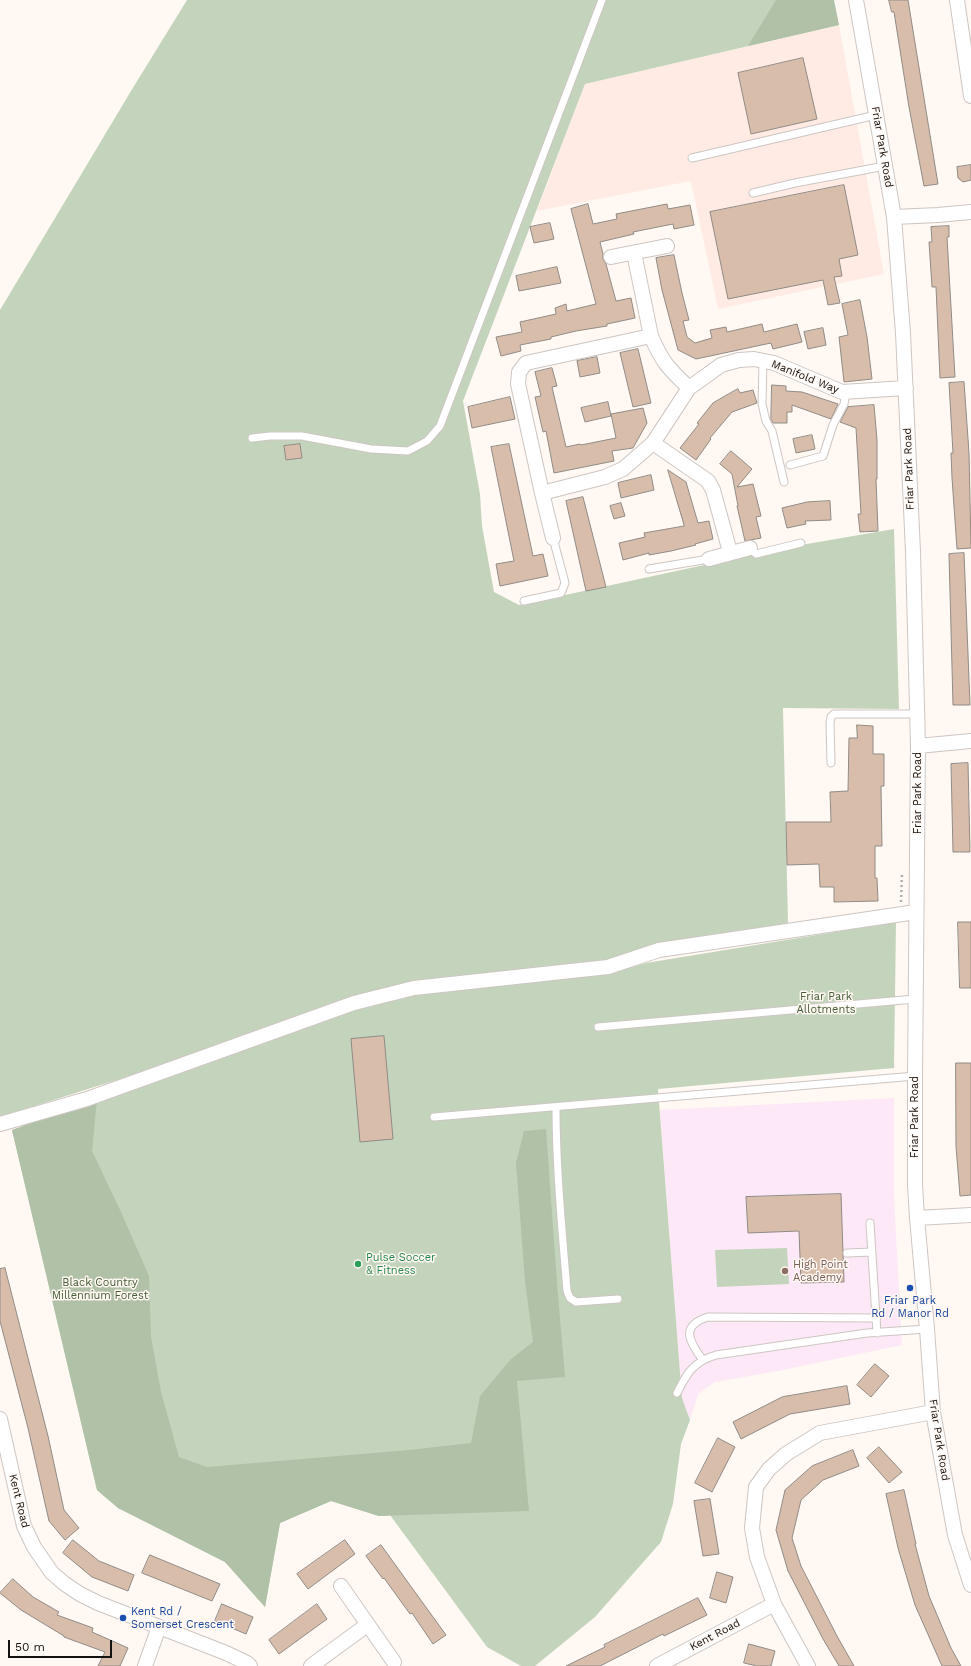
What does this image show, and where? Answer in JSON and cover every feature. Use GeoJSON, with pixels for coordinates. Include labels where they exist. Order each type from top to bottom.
{"type":"FeatureCollection","features":[{"type":"Feature","properties":{"kind":"street","name":"Friar Park Road"},"geometry":{"type":"LineString","coordinates":[[856,0],[894,217],[906,388],[918,746],[914,1076],[915,1185],[917,1218],[933,1412],[955,1535],[971,1585]]}},
{"type":"Feature","properties":{"kind":"street"},"geometry":{"type":"LineString","coordinates":[[956,0],[971,96]]}},
{"type":"Feature","properties":{"kind":"street"},"geometry":{"type":"LineString","coordinates":[[894,217],[971,212]]}},
{"type":"Feature","properties":{"kind":"street"},"geometry":{"type":"LineString","coordinates":[[612,257],[667,246]]}},
{"type":"Feature","properties":{"kind":"street"},"geometry":{"type":"LineString","coordinates":[[542,493],[605,477],[623,469],[653,442],[689,388],[667,367],[658,354],[651,336],[634,253]]}},
{"type":"Feature","properties":{"kind":"street"},"geometry":{"type":"LineString","coordinates":[[553,538],[518,384],[519,372],[526,363],[651,336]]}},
{"type":"Feature","properties":{"kind":"street","name":"Manifold Way"},"geometry":{"type":"LineString","coordinates":[[689,388],[721,365],[739,360],[754,359],[774,363],[835,390],[846,392],[906,388]]}},
{"type":"Feature","properties":{"kind":"street"},"geometry":{"type":"LineString","coordinates":[[653,442],[708,481],[713,490],[730,552]]}},
{"type":"Feature","properties":{"kind":"street"},"geometry":{"type":"LineString","coordinates":[[709,559],[730,552],[750,548]]}},
{"type":"Feature","properties":{"kind":"street"},"geometry":{"type":"LineString","coordinates":[[918,746],[971,741]]}},
{"type":"Feature","properties":{"kind":"street"},"geometry":{"type":"LineString","coordinates":[[0,1124],[87,1099],[354,1003],[414,988],[608,967],[659,950],[916,912]]}},
{"type":"Feature","properties":{"kind":"street"},"geometry":{"type":"LineString","coordinates":[[917,1218],[971,1215]]}},
{"type":"Feature","properties":{"kind":"street"},"geometry":{"type":"LineString","coordinates":[[808,1666],[774,1604],[757,1557],[752,1528],[756,1487],[769,1470],[786,1454],[820,1433],[933,1412]]}},
{"type":"Feature","properties":{"kind":"street","name":"Kent Road"},"geometry":{"type":"LineString","coordinates":[[0,1419],[24,1526],[34,1547],[52,1573],[80,1594],[98,1603],[226,1653],[247,1662],[250,1666]]}},
{"type":"Feature","properties":{"kind":"street"},"geometry":{"type":"LineString","coordinates":[[341,1586],[394,1662]]}},
{"type":"Feature","properties":{"kind":"street","name":"Kent Road"},"geometry":{"type":"LineString","coordinates":[[657,1666],[774,1604]]}},
{"type":"Feature","properties":{"kind":"street"},"geometry":{"type":"LineString","coordinates":[[311,1666],[367,1625]]}},
{"type":"Feature","properties":{"kind":"street"},"geometry":{"type":"LineString","coordinates":[[145,1666],[159,1627]]}},
{"type":"Feature","properties":{"kind":"lane"},"geometry":{"type":"LineString","coordinates":[[252,438],[270,436],[302,436],[371,449],[408,452],[427,441],[440,426],[602,0]]}},
{"type":"Feature","properties":{"kind":"lane"},"geometry":{"type":"LineString","coordinates":[[692,158],[876,115]]}},
{"type":"Feature","properties":{"kind":"lane"},"geometry":{"type":"LineString","coordinates":[[753,193],[885,166]]}},
{"type":"Feature","properties":{"kind":"lane"},"geometry":{"type":"LineString","coordinates":[[763,361],[762,404],[766,421],[772,431],[784,482]]}},
{"type":"Feature","properties":{"kind":"lane"},"geometry":{"type":"LineString","coordinates":[[790,465],[823,456],[833,426],[844,404],[846,392]]}},
{"type":"Feature","properties":{"kind":"lane"},"geometry":{"type":"LineString","coordinates":[[524,601],[561,592],[565,583],[553,538]]}},
{"type":"Feature","properties":{"kind":"lane"},"geometry":{"type":"LineString","coordinates":[[750,548],[756,554],[801,543]]}},
{"type":"Feature","properties":{"kind":"lane"},"geometry":{"type":"LineString","coordinates":[[649,569],[709,559]]}},
{"type":"Feature","properties":{"kind":"lane"},"geometry":{"type":"LineString","coordinates":[[831,763],[830,722],[831,717],[834,714],[917,714]]}},
{"type":"Feature","properties":{"kind":"lane"},"geometry":{"type":"LineString","coordinates":[[598,1027],[915,999]]}},
{"type":"Feature","properties":{"kind":"lane"},"geometry":{"type":"LineString","coordinates":[[434,1117],[914,1076]]}},
{"type":"Feature","properties":{"kind":"lane"},"geometry":{"type":"LineString","coordinates":[[556,1107],[556,1149],[562,1231],[570,1298],[576,1302],[618,1299]]}},
{"type":"Feature","properties":{"kind":"lane"},"geometry":{"type":"LineString","coordinates":[[870,1223],[877,1333]]}},
{"type":"Feature","properties":{"kind":"lane"},"geometry":{"type":"LineString","coordinates":[[847,1253],[872,1252]]}},
{"type":"Feature","properties":{"kind":"lane"},"geometry":{"type":"LineString","coordinates":[[702,1359],[691,1342],[690,1332],[692,1324],[697,1320],[708,1317],[877,1318]]}},
{"type":"Feature","properties":{"kind":"lane"},"geometry":{"type":"LineString","coordinates":[[677,1393],[692,1368],[702,1359],[716,1355],[877,1333],[927,1329]]}},
{"type":"Feature","properties":{"kind":"shaded area"},"geometry":{"type":"Polygon","coordinates":[[[839,25],[884,274],[718,309],[691,181],[537,211],[585,84],[839,25]]]}},
{"type":"Feature","properties":{"kind":"shaded area","name":"High Point Academy"},"geometry":{"type":"Polygon","coordinates":[[[894,1098],[894,1197],[902,1345],[778,1371],[715,1382],[698,1394],[690,1420],[682,1398],[660,1110],[894,1098]]]}},
{"type":"Feature","properties":{"kind":"green space"},"geometry":{"type":"Polygon","coordinates":[[[187,0],[832,0],[839,25],[585,84],[463,401],[480,494],[482,526],[494,592],[519,605],[778,549],[894,529],[899,709],[783,708],[788,923],[643,950],[607,962],[415,985],[0,1117],[0,310],[187,0]]]}},
{"type":"Feature","properties":{"kind":"green space"},"geometry":{"type":"Polygon","coordinates":[[[776,0],[834,0],[839,25],[748,46],[776,0]]]}},
{"type":"Feature","properties":{"kind":"green space","name":"Pulse Soccer & Fitness"},"geometry":{"type":"Polygon","coordinates":[[[896,922],[894,1068],[658,1089],[682,1398],[690,1420],[681,1444],[673,1504],[661,1542],[595,1617],[535,1666],[521,1666],[487,1647],[390,1515],[379,1516],[331,1501],[280,1523],[265,1607],[225,1562],[118,1508],[97,1490],[12,1130],[357,1006],[417,992],[626,968],[646,963],[896,922]]]}},
{"type":"Feature","properties":{"kind":"green space","name":"Black Country Millennium Forest"},"geometry":{"type":"Polygon","coordinates":[[[97,1099],[92,1151],[149,1276],[151,1337],[161,1392],[179,1457],[207,1467],[409,1450],[471,1443],[480,1396],[511,1359],[533,1342],[525,1281],[516,1163],[524,1131],[546,1129],[565,1377],[517,1381],[529,1511],[379,1516],[331,1501],[280,1523],[265,1607],[225,1562],[118,1508],[97,1490],[12,1130],[97,1099]]]}},
{"type":"Feature","properties":{"kind":"green space"},"geometry":{"type":"Polygon","coordinates":[[[787,1248],[789,1284],[717,1287],[715,1250],[787,1248]]]}},
{"type":"Feature","properties":{"kind":"building"},"geometry":{"type":"Polygon","coordinates":[[[889,0],[908,0],[938,184],[924,186],[909,107],[894,12],[892,12],[889,0]]]}},
{"type":"Feature","properties":{"kind":"building"},"geometry":{"type":"Polygon","coordinates":[[[803,58],[817,119],[751,134],[738,73],[803,58]]]}},
{"type":"Feature","properties":{"kind":"building"},"geometry":{"type":"Polygon","coordinates":[[[971,165],[971,180],[963,182],[958,178],[957,167],[971,165]]]}},
{"type":"Feature","properties":{"kind":"building"},"geometry":{"type":"Polygon","coordinates":[[[844,185],[858,255],[839,259],[842,276],[834,277],[840,303],[828,305],[823,280],[728,299],[710,212],[844,185]]]}},
{"type":"Feature","properties":{"kind":"building"},"geometry":{"type":"Polygon","coordinates":[[[588,204],[593,224],[617,219],[616,214],[667,204],[668,209],[690,205],[694,225],[674,229],[673,224],[633,232],[634,234],[600,242],[603,259],[606,264],[616,301],[631,298],[635,318],[607,324],[607,326],[576,331],[551,337],[551,339],[520,345],[521,351],[501,356],[496,337],[522,332],[520,322],[556,314],[555,308],[566,304],[567,311],[596,304],[571,209],[588,204]]]}},
{"type":"Feature","properties":{"kind":"building"},"geometry":{"type":"Polygon","coordinates":[[[550,223],[554,239],[534,243],[530,227],[550,223]]]}},
{"type":"Feature","properties":{"kind":"building"},"geometry":{"type":"Polygon","coordinates":[[[949,226],[949,237],[947,237],[955,377],[940,378],[936,287],[932,287],[929,242],[932,242],[931,227],[949,226]]]}},
{"type":"Feature","properties":{"kind":"building"},"geometry":{"type":"Polygon","coordinates":[[[674,255],[689,320],[683,321],[687,337],[695,343],[712,338],[710,330],[726,327],[727,332],[762,324],[764,332],[797,324],[802,342],[773,349],[771,343],[696,359],[678,350],[662,290],[656,258],[674,255]]]}},
{"type":"Feature","properties":{"kind":"building"},"geometry":{"type":"Polygon","coordinates":[[[557,267],[561,283],[519,291],[516,276],[557,267]]]}},
{"type":"Feature","properties":{"kind":"building"},"geometry":{"type":"Polygon","coordinates":[[[860,300],[867,337],[872,379],[844,382],[839,337],[848,335],[842,304],[860,300]]]}},
{"type":"Feature","properties":{"kind":"building"},"geometry":{"type":"Polygon","coordinates":[[[823,328],[826,345],[808,349],[804,332],[823,328]]]}},
{"type":"Feature","properties":{"kind":"building"},"geometry":{"type":"Polygon","coordinates":[[[638,349],[651,403],[633,407],[620,353],[638,349]]]}},
{"type":"Feature","properties":{"kind":"building"},"geometry":{"type":"Polygon","coordinates":[[[597,357],[600,373],[580,377],[577,361],[597,357]]]}},
{"type":"Feature","properties":{"kind":"building"},"geometry":{"type":"Polygon","coordinates":[[[552,368],[557,386],[552,387],[566,447],[616,438],[611,414],[643,408],[647,423],[633,448],[612,451],[614,461],[554,473],[546,431],[543,432],[535,397],[541,396],[535,372],[552,368]]]}},
{"type":"Feature","properties":{"kind":"building"},"geometry":{"type":"Polygon","coordinates":[[[964,382],[969,453],[971,548],[957,549],[952,478],[951,453],[953,453],[949,383],[964,382]]]}},
{"type":"Feature","properties":{"kind":"building"},"geometry":{"type":"Polygon","coordinates":[[[772,385],[786,386],[786,391],[802,392],[838,404],[831,419],[792,405],[792,412],[787,412],[787,423],[773,423],[771,419],[772,385]]]}},
{"type":"Feature","properties":{"kind":"building"},"geometry":{"type":"Polygon","coordinates":[[[738,389],[740,393],[753,390],[757,403],[732,412],[710,438],[711,439],[696,460],[680,448],[713,403],[738,389]]]}},
{"type":"Feature","properties":{"kind":"building"},"geometry":{"type":"Polygon","coordinates":[[[510,397],[515,419],[472,428],[468,407],[510,397]]]}},
{"type":"Feature","properties":{"kind":"building"},"geometry":{"type":"Polygon","coordinates":[[[608,402],[611,416],[585,422],[581,408],[608,402]]]}},
{"type":"Feature","properties":{"kind":"building"},"geometry":{"type":"Polygon","coordinates":[[[874,405],[877,440],[876,479],[878,531],[860,532],[858,514],[861,514],[856,428],[840,422],[848,407],[874,405]]]}},
{"type":"Feature","properties":{"kind":"building"},"geometry":{"type":"Polygon","coordinates":[[[812,435],[815,449],[796,453],[793,439],[812,435]]]}},
{"type":"Feature","properties":{"kind":"building"},"geometry":{"type":"Polygon","coordinates":[[[300,444],[302,458],[286,460],[284,446],[300,444]]]}},
{"type":"Feature","properties":{"kind":"building"},"geometry":{"type":"Polygon","coordinates":[[[509,444],[533,556],[543,554],[548,576],[500,586],[496,564],[514,561],[491,447],[509,444]]]}},
{"type":"Feature","properties":{"kind":"building"},"geometry":{"type":"Polygon","coordinates":[[[731,451],[752,469],[737,487],[753,484],[761,516],[756,517],[761,538],[745,541],[732,474],[720,464],[731,451]]]}},
{"type":"Feature","properties":{"kind":"building"},"geometry":{"type":"Polygon","coordinates":[[[668,470],[686,482],[698,523],[709,521],[713,539],[671,551],[649,555],[649,553],[623,560],[619,543],[645,537],[644,533],[684,526],[668,470]]]}},
{"type":"Feature","properties":{"kind":"building"},"geometry":{"type":"Polygon","coordinates":[[[651,475],[654,490],[621,498],[618,483],[651,475]]]}},
{"type":"Feature","properties":{"kind":"building"},"geometry":{"type":"Polygon","coordinates":[[[583,497],[606,587],[586,591],[566,501],[583,497]]]}},
{"type":"Feature","properties":{"kind":"building"},"geometry":{"type":"Polygon","coordinates":[[[830,501],[831,520],[805,521],[806,524],[787,528],[782,508],[807,502],[830,501]]]}},
{"type":"Feature","properties":{"kind":"building"},"geometry":{"type":"Polygon","coordinates":[[[621,503],[625,516],[614,519],[610,506],[621,503]]]}},
{"type":"Feature","properties":{"kind":"building"},"geometry":{"type":"Polygon","coordinates":[[[964,553],[970,705],[953,705],[949,554],[964,553]]]}},
{"type":"Feature","properties":{"kind":"building"},"geometry":{"type":"Polygon","coordinates":[[[857,725],[873,726],[873,754],[884,754],[884,786],[881,786],[882,846],[875,846],[875,878],[877,878],[878,901],[834,902],[834,887],[820,887],[819,864],[787,865],[786,822],[831,822],[830,792],[848,791],[849,738],[857,738],[857,725]]]}},
{"type":"Feature","properties":{"kind":"building"},"geometry":{"type":"Polygon","coordinates":[[[968,763],[970,852],[953,852],[951,764],[968,763]]]}},
{"type":"Feature","properties":{"kind":"building"},"geometry":{"type":"Polygon","coordinates":[[[958,922],[971,922],[971,988],[960,988],[958,922]]]}},
{"type":"Feature","properties":{"kind":"building"},"geometry":{"type":"Polygon","coordinates":[[[384,1036],[393,1139],[360,1142],[351,1039],[384,1036]]]}},
{"type":"Feature","properties":{"kind":"building"},"geometry":{"type":"Polygon","coordinates":[[[956,1063],[971,1063],[971,1195],[960,1196],[956,1146],[956,1063]]]}},
{"type":"Feature","properties":{"kind":"building"},"geometry":{"type":"Polygon","coordinates":[[[841,1194],[844,1282],[801,1283],[799,1231],[748,1233],[746,1197],[841,1194]]]}},
{"type":"Feature","properties":{"kind":"building"},"geometry":{"type":"Polygon","coordinates":[[[5,1268],[48,1436],[64,1510],[79,1528],[65,1540],[49,1521],[28,1428],[0,1321],[0,1269],[5,1268]]]}},
{"type":"Feature","properties":{"kind":"building"},"geometry":{"type":"Polygon","coordinates":[[[875,1364],[889,1376],[871,1397],[857,1385],[875,1364]]]}},
{"type":"Feature","properties":{"kind":"building"},"geometry":{"type":"Polygon","coordinates":[[[847,1386],[850,1404],[790,1414],[741,1439],[733,1422],[782,1397],[847,1386]]]}},
{"type":"Feature","properties":{"kind":"building"},"geometry":{"type":"Polygon","coordinates":[[[718,1438],[735,1447],[712,1492],[695,1483],[718,1438]]]}},
{"type":"Feature","properties":{"kind":"building"},"geometry":{"type":"Polygon","coordinates":[[[879,1447],[902,1472],[889,1483],[867,1458],[879,1447]]]}},
{"type":"Feature","properties":{"kind":"building"},"geometry":{"type":"Polygon","coordinates":[[[853,1450],[859,1466],[823,1480],[801,1500],[792,1538],[801,1566],[854,1666],[839,1666],[823,1639],[788,1571],[776,1530],[785,1490],[812,1466],[853,1450]]]}},
{"type":"Feature","properties":{"kind":"building"},"geometry":{"type":"Polygon","coordinates":[[[904,1490],[915,1544],[929,1596],[951,1648],[961,1666],[942,1666],[915,1605],[898,1548],[886,1494],[904,1490]]]}},
{"type":"Feature","properties":{"kind":"building"},"geometry":{"type":"Polygon","coordinates":[[[710,1499],[719,1554],[703,1556],[694,1501],[710,1499]]]}},
{"type":"Feature","properties":{"kind":"building"},"geometry":{"type":"Polygon","coordinates":[[[73,1540],[99,1561],[134,1575],[128,1591],[92,1577],[63,1553],[73,1540]]]}},
{"type":"Feature","properties":{"kind":"building"},"geometry":{"type":"Polygon","coordinates":[[[345,1540],[355,1554],[308,1589],[297,1574],[345,1540]]]}},
{"type":"Feature","properties":{"kind":"building"},"geometry":{"type":"Polygon","coordinates":[[[381,1545],[446,1635],[433,1644],[412,1613],[410,1614],[366,1556],[381,1545]]]}},
{"type":"Feature","properties":{"kind":"building"},"geometry":{"type":"Polygon","coordinates":[[[150,1555],[220,1584],[212,1601],[142,1573],[150,1555]]]}},
{"type":"Feature","properties":{"kind":"building"},"geometry":{"type":"Polygon","coordinates":[[[717,1572],[733,1577],[726,1603],[710,1598],[717,1572]]]}},
{"type":"Feature","properties":{"kind":"building"},"geometry":{"type":"Polygon","coordinates":[[[13,1579],[33,1597],[59,1612],[57,1615],[93,1628],[92,1632],[128,1648],[120,1666],[98,1666],[105,1652],[64,1637],[21,1610],[0,1593],[13,1579]]]}},
{"type":"Feature","properties":{"kind":"building"},"geometry":{"type":"Polygon","coordinates":[[[698,1598],[707,1615],[664,1636],[663,1634],[600,1666],[566,1666],[605,1647],[604,1645],[698,1598]]]}},
{"type":"Feature","properties":{"kind":"building"},"geometry":{"type":"Polygon","coordinates":[[[222,1604],[253,1617],[246,1634],[215,1621],[222,1604]]]}},
{"type":"Feature","properties":{"kind":"building"},"geometry":{"type":"Polygon","coordinates":[[[317,1604],[327,1619],[279,1654],[269,1640],[317,1604]]]}},
{"type":"Feature","properties":{"kind":"building"},"geometry":{"type":"Polygon","coordinates":[[[749,1644],[775,1651],[771,1666],[757,1666],[744,1663],[749,1644]]]}},
{"type":"Feature","properties":{"kind":"place","name":"Pulse Soccer & Fitness"},"geometry":{"type":"Point","coordinates":[358,1264]}},
{"type":"Feature","properties":{"kind":"place","name":"High Point Academy"},"geometry":{"type":"Point","coordinates":[785,1271]}},
{"type":"Feature","properties":{"kind":"place","name":"Friar Park Rd / Manor Rd"},"geometry":{"type":"Point","coordinates":[910,1288]}},
{"type":"Feature","properties":{"kind":"place","name":"Kent Rd / Somerset Crescent"},"geometry":{"type":"Point","coordinates":[123,1618]}},
{"type":"Feature","properties":{"kind":"park label","name":"Friar Park Allotments"},"geometry":{"type":"Point","coordinates":[826,1003]}}]}
